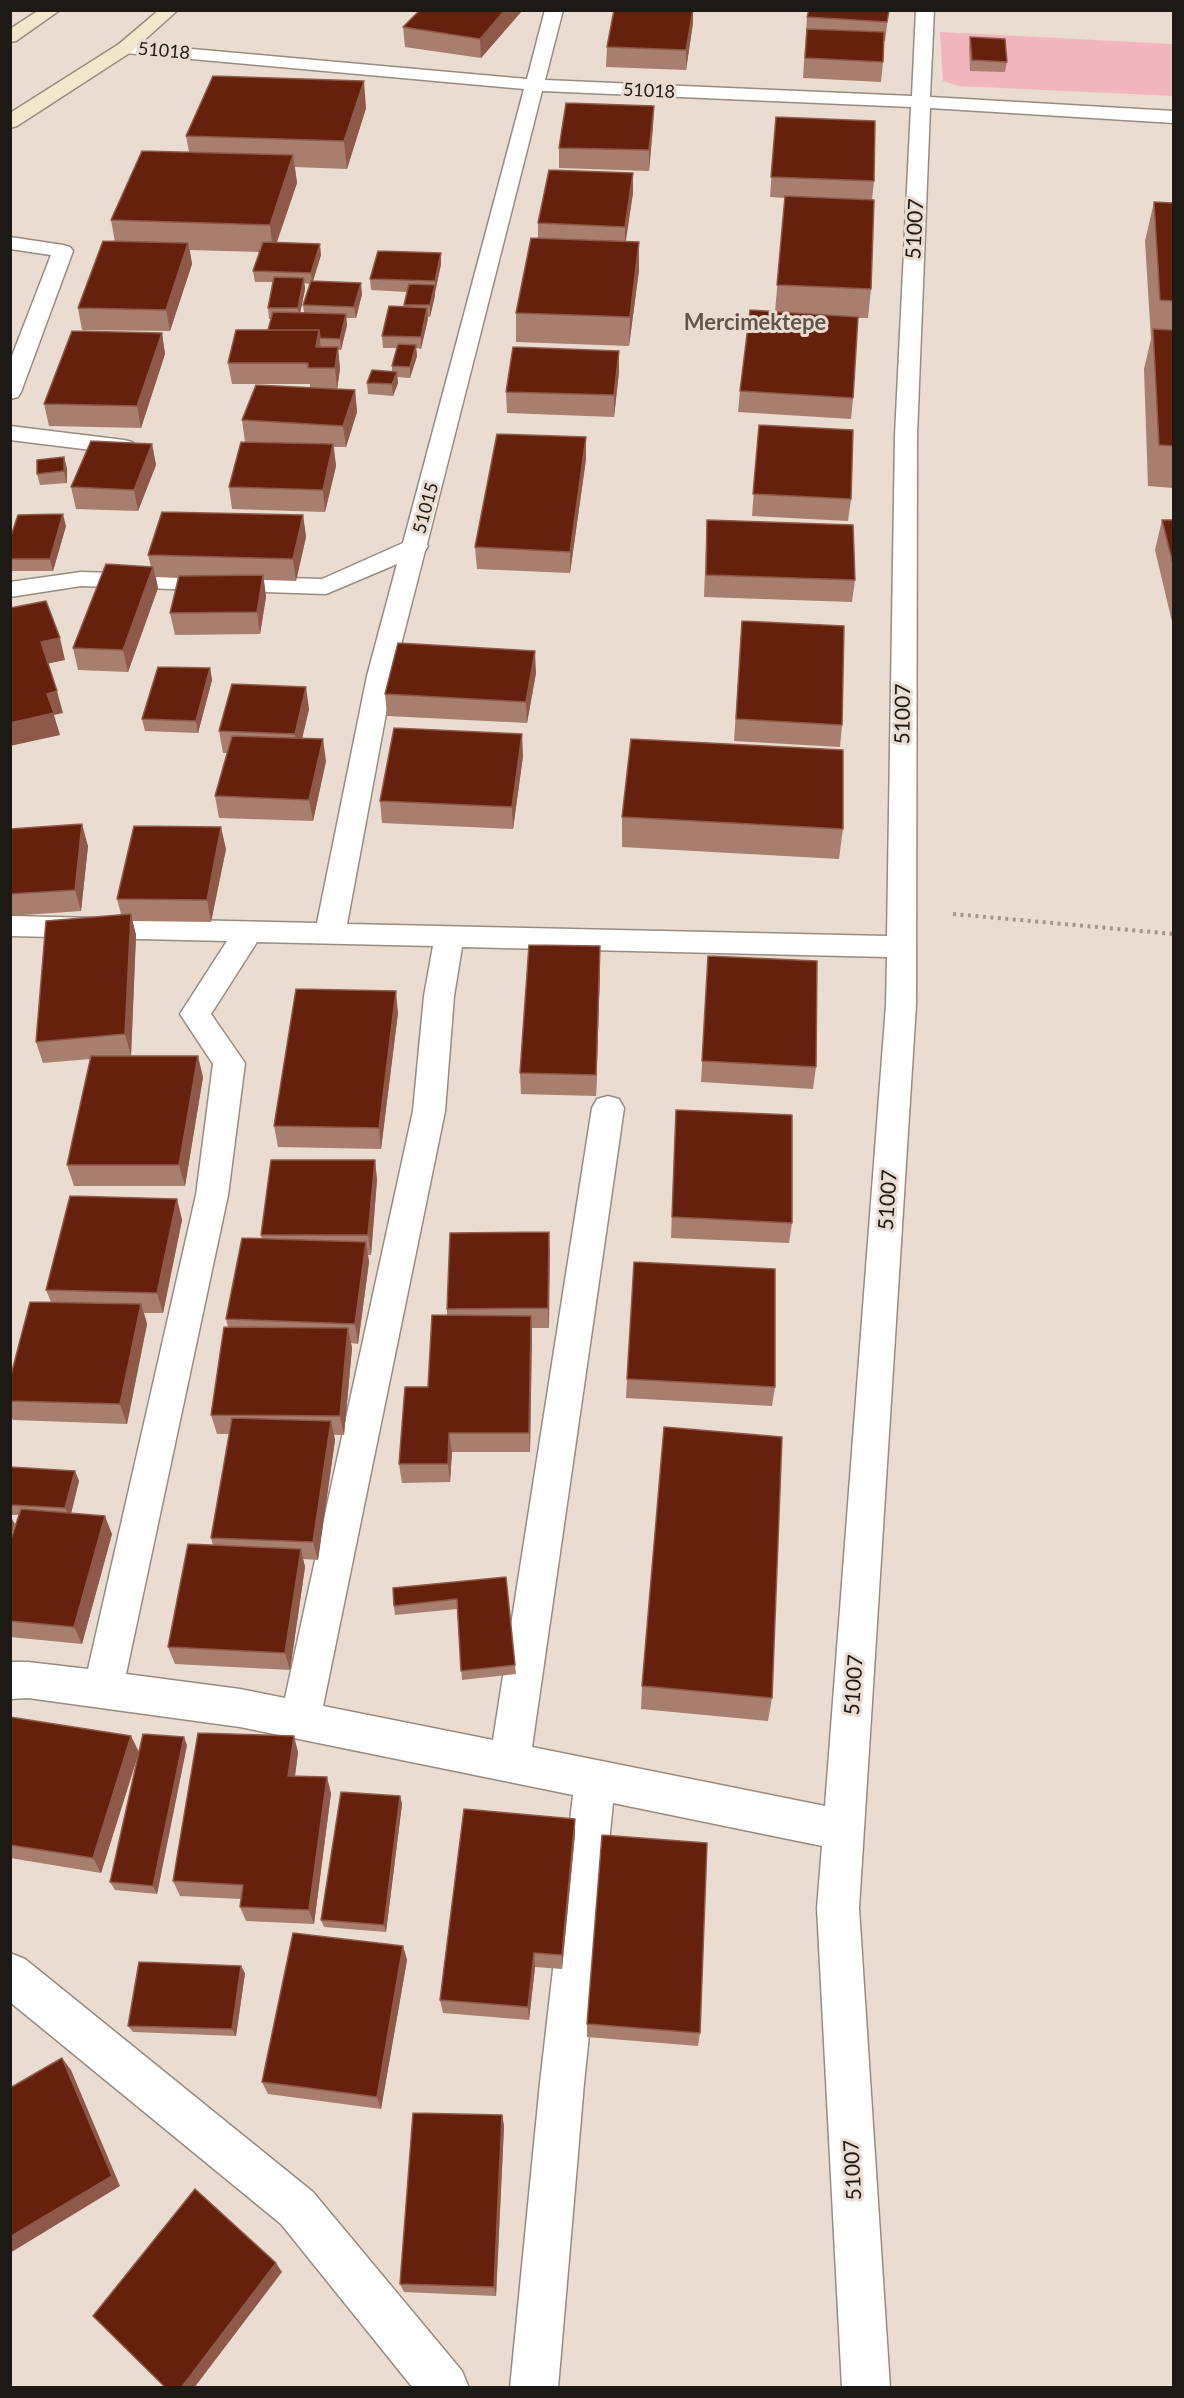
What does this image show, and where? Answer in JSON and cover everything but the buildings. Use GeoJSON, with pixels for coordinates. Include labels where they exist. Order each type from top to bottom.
{"type":"FeatureCollection","features":[{"type":"Feature","properties":{"kind":"main road"},"geometry":{"type":"LineString","coordinates":[[10,37],[52,10]]}},
{"type":"Feature","properties":{"kind":"main road"},"geometry":{"type":"LineString","coordinates":[[10,122],[125,48],[170,10]]}},
{"type":"Feature","properties":{"kind":"street","name":"51015"},"geometry":{"type":"LineString","coordinates":[[330,934],[380,676],[416,546],[554,10]]}},
{"type":"Feature","properties":{"kind":"street","name":"51007"},"geometry":{"type":"LineString","coordinates":[[866,2388],[838,1908],[900,1017],[906,435],[925,10]]}},
{"type":"Feature","properties":{"kind":"street","name":"51018"},"geometry":{"type":"LineString","coordinates":[[125,48],[536,85],[921,102],[1173,117]]}},
{"type":"Feature","properties":{"kind":"street"},"geometry":{"type":"LineString","coordinates":[[10,243],[63,251],[10,392]]}},
{"type":"Feature","properties":{"kind":"street"},"geometry":{"type":"LineString","coordinates":[[10,433],[124,447]]}},
{"type":"Feature","properties":{"kind":"street"},"geometry":{"type":"LineString","coordinates":[[10,590],[81,579],[326,587],[416,546]]}},
{"type":"Feature","properties":{"kind":"street"},"geometry":{"type":"LineString","coordinates":[[10,926],[901,948]]}},
{"type":"Feature","properties":{"kind":"street"},"geometry":{"type":"LineString","coordinates":[[103,1689],[215,1173],[229,1063],[195,1014],[248,932]]}},
{"type":"Feature","properties":{"kind":"street"},"geometry":{"type":"LineString","coordinates":[[300,1720],[429,1111],[439,996],[449,937]]}},
{"type":"Feature","properties":{"kind":"street"},"geometry":{"type":"LineString","coordinates":[[510,1763],[608,1108]]}},
{"type":"Feature","properties":{"kind":"street"},"geometry":{"type":"LineString","coordinates":[[10,1681],[28,1680],[240,1708],[844,1830]]}},
{"type":"Feature","properties":{"kind":"street"},"geometry":{"type":"LineString","coordinates":[[534,2388],[562,2083],[595,1779]]}},
{"type":"Feature","properties":{"kind":"street"},"geometry":{"type":"LineString","coordinates":[[10,1974],[297,2208],[445,2388]]}},
{"type":"Feature","properties":{"kind":"path"},"geometry":{"type":"LineString","coordinates":[[902,909],[1173,934]]}},
{"type":"Feature","properties":{"kind":"shaded area"},"geometry":{"type":"Polygon","coordinates":[[[940,32],[1173,44],[1173,96],[958,86],[943,81],[940,32]]]}},
{"type":"Feature","properties":{"kind":"district","name":"Mercimektepe"},"geometry":{"type":"Point","coordinates":[755,323]}}]}
